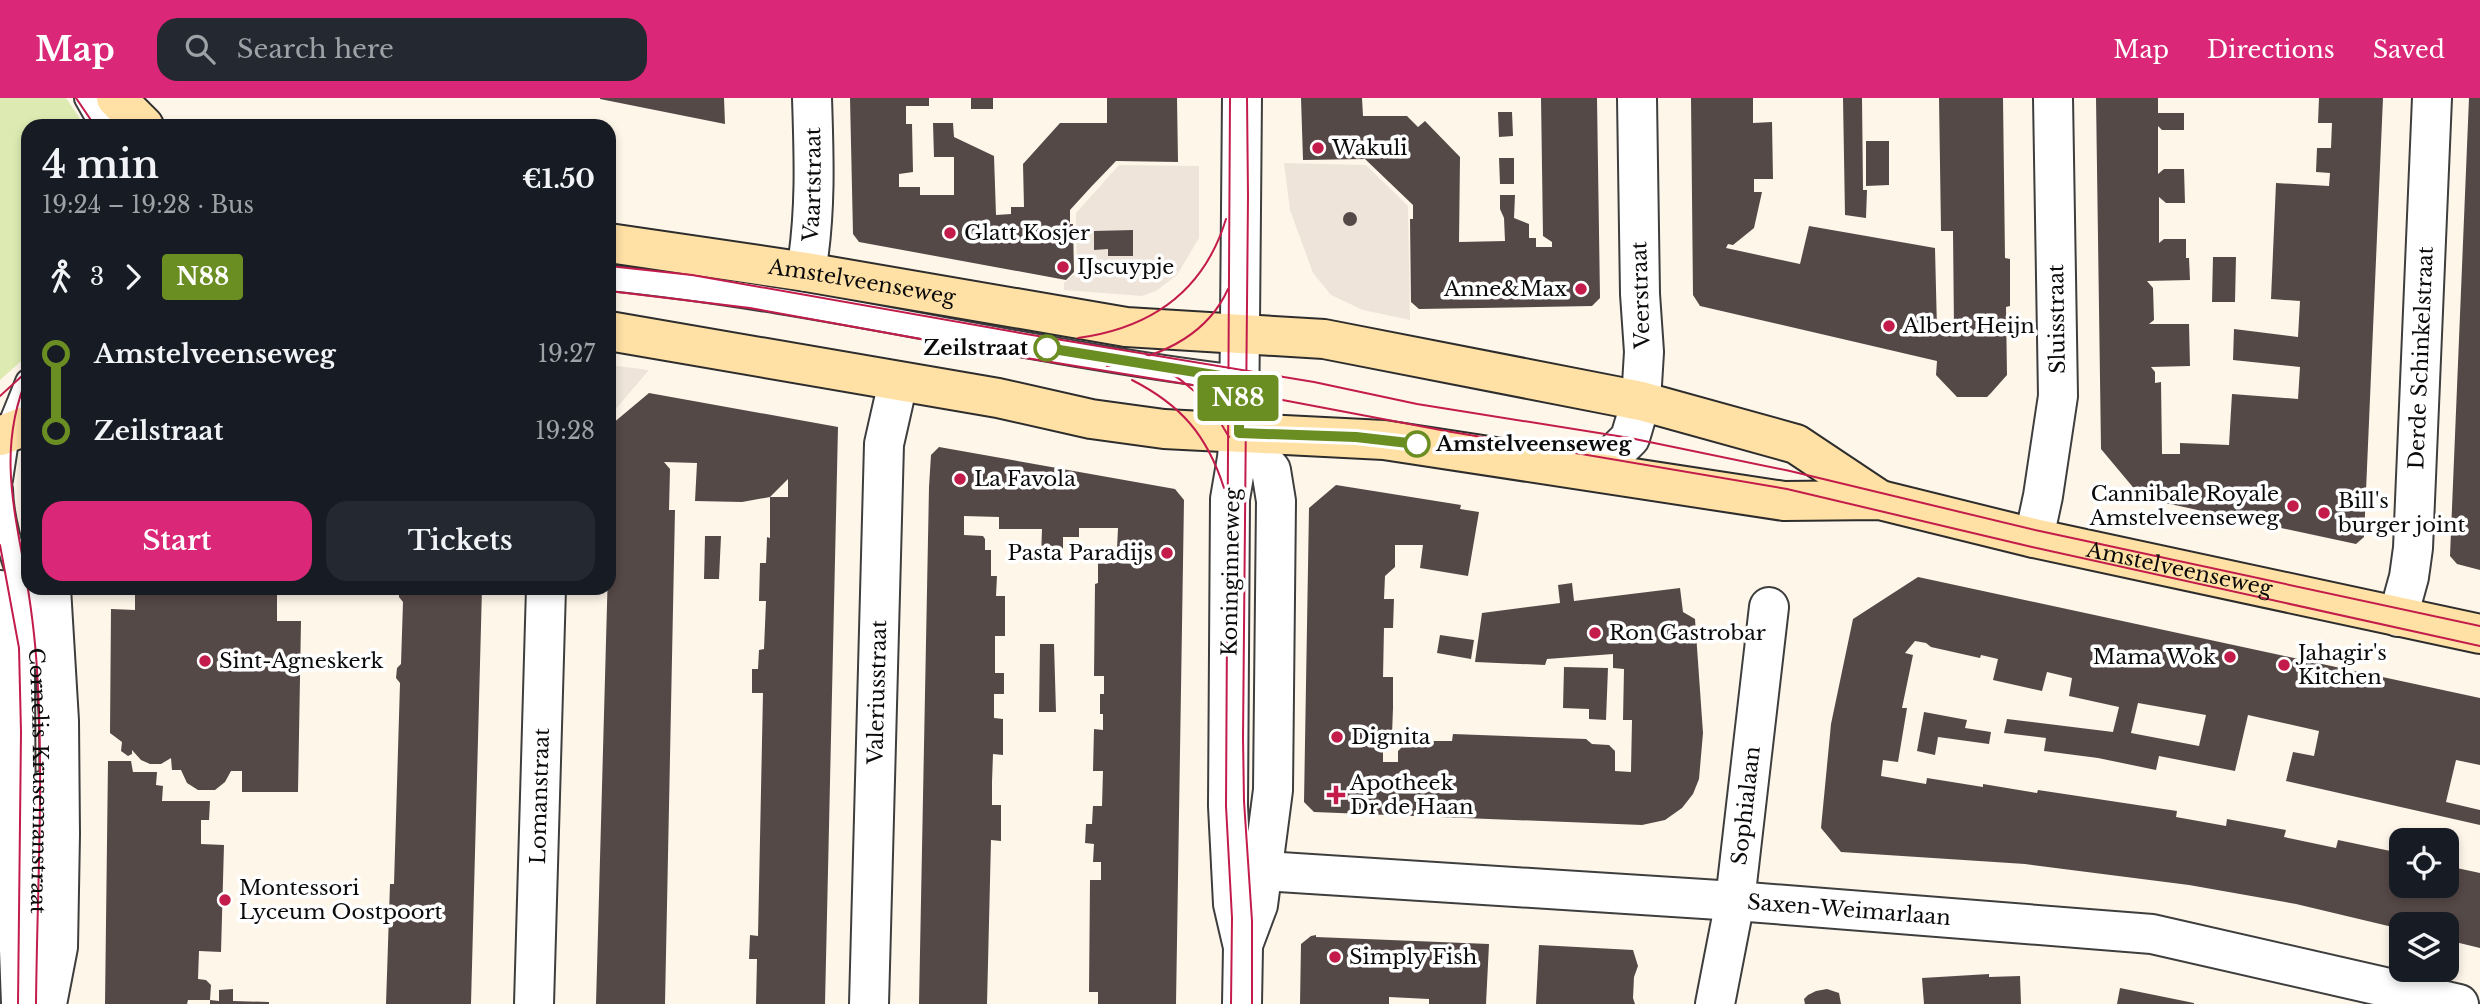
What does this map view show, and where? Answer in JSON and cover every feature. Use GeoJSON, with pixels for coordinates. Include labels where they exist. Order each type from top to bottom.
{"type":"FeatureCollection","features":[{"type":"Feature","properties":{"kind":"main road"},"geometry":{"type":"LineString","coordinates":[[116,98],[137,119]]}},
{"type":"Feature","properties":{"kind":"main road","name":"Amstelveenseweg"},"geometry":{"type":"LineString","coordinates":[[616,244],[806,272],[1126,327],[1324,340],[1641,401],[1796,444],[1880,500]]}},
{"type":"Feature","properties":{"kind":"main road","name":"Amstelveenseweg"},"geometry":{"type":"LineString","coordinates":[[616,332],[998,398],[1091,419],[1164,429],[1384,440],[1784,502],[1880,500],[2034,538],[2480,634]]}},
{"type":"Feature","properties":{"kind":"street","name":"Vaartstraat"},"geometry":{"type":"LineString","coordinates":[[806,272],[812,232],[813,98]]}},
{"type":"Feature","properties":{"kind":"street"},"geometry":{"type":"LineString","coordinates":[[1239,433],[1242,98]]}},
{"type":"Feature","properties":{"kind":"street","name":"Veerstraat"},"geometry":{"type":"LineString","coordinates":[[1588,470],[1610,458],[1630,438],[1641,401],[1644,352],[1640,293],[1637,98]]}},
{"type":"Feature","properties":{"kind":"street","name":"Sluisstraat"},"geometry":{"type":"LineString","coordinates":[[2034,538],[2058,396],[2053,98]]}},
{"type":"Feature","properties":{"kind":"street","name":"Derde Schinkelstraat"},"geometry":{"type":"LineString","coordinates":[[2399,617],[2413,548],[2432,98]]}},
{"type":"Feature","properties":{"kind":"street","name":"Valeriusstraat"},"geometry":{"type":"LineString","coordinates":[[869,1004],[884,444],[898,382]]}},
{"type":"Feature","properties":{"kind":"street","name":"Koninginneweg"},"geometry":{"type":"LineString","coordinates":[[1239,433],[1271,470],[1276,500],[1273,790],[1248,868],[1258,905],[1242,947],[1242,1004]]}},
{"type":"Feature","properties":{"kind":"street","name":"Cornelis Krusemanstraat"},"geometry":{"type":"LineString","coordinates":[[8,588],[15,667],[16,869],[21,1004]]}},
{"type":"Feature","properties":{"kind":"street","name":"Cornelis Krusemanstraat"},"geometry":{"type":"LineString","coordinates":[[47,1004],[58,947],[60,834],[59,722],[51,595]]}},
{"type":"Feature","properties":{"kind":"street","name":"Lomanstraat"},"geometry":{"type":"LineString","coordinates":[[534,1004],[547,595]]}},
{"type":"Feature","properties":{"kind":"street","name":"Sophialaan"},"geometry":{"type":"LineString","coordinates":[[1714,1004],[1735,901],[1769,607]]}},
{"type":"Feature","properties":{"kind":"street","name":"Saxen-Weimarlaan"},"geometry":{"type":"LineString","coordinates":[[1248,868],[1735,901],[2152,934],[2459,1004]]}},
{"type":"Feature","properties":{"kind":"lane"},"geometry":{"type":"LineString","coordinates":[[87,98],[99,119]]}},
{"type":"Feature","properties":{"kind":"lane","name":"Amstelveenseweg"},"geometry":{"type":"LineString","coordinates":[[616,279],[744,295],[1239,379]]}},
{"type":"Feature","properties":{"kind":"lane"},"geometry":{"type":"LineString","coordinates":[[0,480],[9,425],[21,398]]}},
{"type":"Feature","properties":{"kind":"lane","name":"Cornelis Krusemanstraat"},"geometry":{"type":"LineString","coordinates":[[0,489],[8,588],[35,626],[42,708],[39,929],[33,1004]]}},
{"type":"Feature","properties":{"kind":"green space"},"geometry":{"type":"Polygon","coordinates":[[[0,98],[66,98],[80,119],[21,119],[21,361],[0,380],[0,98]]]}},
{"type":"Feature","properties":{"kind":"shaded area"},"geometry":{"type":"Polygon","coordinates":[[[1284,163],[1366,165],[1408,206],[1410,320],[1363,310],[1331,295],[1313,273],[1290,210],[1284,163]]]}},
{"type":"Feature","properties":{"kind":"shaded area"},"geometry":{"type":"Polygon","coordinates":[[[1119,165],[1199,166],[1199,238],[1177,275],[1156,291],[1142,296],[1064,290],[1064,283],[1077,272],[1076,213],[1119,165]],[[1133,230],[1108,231],[1094,249],[1108,249],[1109,256],[1133,256],[1133,230]]]}},
{"type":"Feature","properties":{"kind":"shaded area"},"geometry":{"type":"Polygon","coordinates":[[[616,366],[649,370],[616,409],[616,366]]]}},
{"type":"Feature","properties":{"kind":"building"},"geometry":{"type":"Polygon","coordinates":[[[724,98],[725,124],[600,99],[724,98]]]}},
{"type":"Feature","properties":{"kind":"building"},"geometry":{"type":"Polygon","coordinates":[[[850,98],[929,98],[929,106],[906,106],[906,124],[912,124],[913,172],[899,174],[899,187],[920,187],[920,195],[954,195],[954,157],[934,157],[933,123],[953,123],[954,137],[994,156],[996,215],[1011,214],[1011,207],[1024,207],[1023,164],[1060,123],[1107,123],[1107,98],[1177,98],[1178,162],[1116,161],[1091,187],[1070,210],[1074,272],[1066,280],[859,242],[853,234],[850,98]]]}},
{"type":"Feature","properties":{"kind":"building"},"geometry":{"type":"Polygon","coordinates":[[[971,98],[993,98],[993,109],[971,109],[971,98]]]}},
{"type":"Feature","properties":{"kind":"building"},"geometry":{"type":"Polygon","coordinates":[[[1301,98],[1362,98],[1363,116],[1407,116],[1418,127],[1425,121],[1460,157],[1459,242],[1505,241],[1500,195],[1515,195],[1514,218],[1529,224],[1529,238],[1536,238],[1536,247],[1552,247],[1552,242],[1543,236],[1541,98],[1597,98],[1600,298],[1592,306],[1419,309],[1411,302],[1410,219],[1413,219],[1413,205],[1365,159],[1303,160],[1301,98]]]}},
{"type":"Feature","properties":{"kind":"building"},"geometry":{"type":"Polygon","coordinates":[[[1691,98],[1753,98],[1753,123],[1772,122],[1773,179],[1754,179],[1754,192],[1762,192],[1754,228],[1726,248],[1800,264],[1809,226],[1935,248],[1937,329],[1954,329],[1953,231],[1941,231],[1939,98],[2003,98],[2005,258],[2010,259],[2010,306],[2006,307],[2007,375],[1991,393],[1987,397],[1957,397],[1936,375],[1937,361],[1700,306],[1693,295],[1691,98]]]}},
{"type":"Feature","properties":{"kind":"building"},"geometry":{"type":"Polygon","coordinates":[[[1843,98],[1862,98],[1866,218],[1845,215],[1843,98]]]}},
{"type":"Feature","properties":{"kind":"building"},"geometry":{"type":"Polygon","coordinates":[[[2096,98],[2158,98],[2158,113],[2184,113],[2184,130],[2162,130],[2158,126],[2158,174],[2164,169],[2184,169],[2185,203],[2166,203],[2159,197],[2159,243],[2164,239],[2186,239],[2190,280],[2147,281],[2153,288],[2154,320],[2149,324],[2189,324],[2190,366],[2151,367],[2155,372],[2155,383],[2161,382],[2162,454],[2180,454],[2180,443],[2229,445],[2232,394],[2298,399],[2300,367],[2233,360],[2234,329],[2298,337],[2300,301],[2271,299],[2276,183],[2329,186],[2330,173],[2316,172],[2317,148],[2331,148],[2332,123],[2318,123],[2319,98],[2383,98],[2364,537],[2356,544],[2142,498],[2101,449],[2096,98]]]}},
{"type":"Feature","properties":{"kind":"building"},"geometry":{"type":"Polygon","coordinates":[[[2469,98],[2480,98],[2480,570],[2457,564],[2450,556],[2469,98]]]}},
{"type":"Feature","properties":{"kind":"building"},"geometry":{"type":"Polygon","coordinates":[[[1498,112],[1512,112],[1513,136],[1499,137],[1498,112]]]}},
{"type":"Feature","properties":{"kind":"building"},"geometry":{"type":"Polygon","coordinates":[[[1866,141],[1889,141],[1889,185],[1866,186],[1866,141]]]}},
{"type":"Feature","properties":{"kind":"building"},"geometry":{"type":"Polygon","coordinates":[[[1499,158],[1514,158],[1514,184],[1500,184],[1499,158]]]}},
{"type":"Feature","properties":{"kind":"building"},"geometry":{"type":"Polygon","coordinates":[[[1350,212],[1355,214],[1355,224],[1350,226],[1345,224],[1343,219],[1345,214],[1350,212]]]}},
{"type":"Feature","properties":{"kind":"building"},"geometry":{"type":"Polygon","coordinates":[[[1133,230],[1133,256],[1108,256],[1108,249],[1094,250],[1094,231],[1133,230]]]}},
{"type":"Feature","properties":{"kind":"building"},"geometry":{"type":"Polygon","coordinates":[[[2213,257],[2236,257],[2235,302],[2212,302],[2213,257]]]}},
{"type":"Feature","properties":{"kind":"building"},"geometry":{"type":"Polygon","coordinates":[[[649,393],[838,427],[825,1004],[756,1004],[757,959],[749,959],[750,935],[758,936],[763,693],[752,693],[752,669],[758,669],[759,650],[764,649],[766,601],[759,601],[760,563],[766,563],[767,537],[770,538],[770,497],[742,502],[695,501],[697,463],[664,462],[670,469],[669,510],[675,510],[665,1004],[596,1004],[607,595],[616,595],[616,421],[649,393]],[[788,479],[770,497],[788,497],[788,479]]]}},
{"type":"Feature","properties":{"kind":"building"},"geometry":{"type":"Polygon","coordinates":[[[939,447],[1175,489],[1184,500],[1176,1004],[1098,1004],[1098,992],[1089,992],[1090,880],[1101,880],[1101,862],[1093,862],[1094,844],[1085,843],[1086,824],[1092,824],[1093,806],[1102,806],[1103,771],[1093,771],[1094,729],[1103,730],[1100,694],[1104,694],[1104,676],[1094,676],[1095,584],[1098,583],[1098,563],[1107,564],[1108,549],[1117,549],[1118,528],[1079,528],[1079,537],[1063,537],[1063,558],[1041,558],[1042,529],[999,529],[999,517],[964,516],[964,535],[983,536],[985,550],[991,550],[991,576],[997,576],[996,596],[1005,596],[1005,636],[995,636],[995,673],[1004,673],[1004,694],[994,694],[994,718],[1003,719],[1003,755],[993,754],[992,805],[1001,805],[1001,841],[991,840],[987,1004],[919,1004],[929,487],[931,455],[939,447]]]}},
{"type":"Feature","properties":{"kind":"building"},"geometry":{"type":"Polygon","coordinates":[[[1336,485],[1461,505],[1460,509],[1479,512],[1468,576],[1420,568],[1423,545],[1395,545],[1395,567],[1385,576],[1384,599],[1394,599],[1393,628],[1384,628],[1383,677],[1393,677],[1393,708],[1392,735],[1383,735],[1383,762],[1398,762],[1398,751],[1402,747],[1429,747],[1429,741],[1452,741],[1453,734],[1586,739],[1592,744],[1609,745],[1615,751],[1615,771],[1631,772],[1632,720],[1623,720],[1624,669],[1613,668],[1613,654],[1547,659],[1545,665],[1475,662],[1482,613],[1560,603],[1558,585],[1572,583],[1574,601],[1680,588],[1683,612],[1695,619],[1703,733],[1699,779],[1693,794],[1682,808],[1665,820],[1642,825],[1314,812],[1304,802],[1309,508],[1336,485]]]}},
{"type":"Feature","properties":{"kind":"building"},"geometry":{"type":"Polygon","coordinates":[[[705,536],[721,536],[719,579],[704,579],[705,536]]]}},
{"type":"Feature","properties":{"kind":"building"},"geometry":{"type":"Polygon","coordinates":[[[1918,577],[2480,698],[2480,765],[2456,760],[2446,802],[2480,810],[2480,825],[2286,781],[2293,752],[2314,756],[2319,731],[2248,715],[2235,771],[2159,756],[2156,770],[2098,758],[2044,751],[2046,738],[2004,733],[2007,719],[2113,732],[2119,707],[2069,696],[2072,678],[2047,672],[2042,691],[1993,680],[1998,659],[1981,655],[1980,658],[1915,641],[1905,653],[1913,655],[1902,708],[1907,708],[1898,762],[1883,760],[1881,776],[1926,784],[1927,778],[2037,793],[2038,790],[2177,811],[2176,817],[2226,826],[2227,819],[2286,830],[2284,837],[2336,848],[2338,840],[2389,851],[2389,898],[2459,898],[2459,868],[2480,873],[2480,948],[2459,943],[2459,912],[2389,912],[2389,926],[2296,904],[2189,885],[2025,864],[1841,852],[1821,828],[1831,724],[1853,619],[1918,577]],[[2138,703],[2131,733],[2199,746],[2206,715],[2138,703]]]}},
{"type":"Feature","properties":{"kind":"building","name":"Sint-Agneskerk"},"geometry":{"type":"Polygon","coordinates":[[[135,595],[277,595],[277,621],[301,621],[298,792],[242,792],[242,771],[231,771],[225,782],[215,790],[198,790],[187,783],[181,770],[172,770],[171,758],[161,764],[150,764],[141,760],[132,750],[132,754],[128,756],[121,751],[122,742],[110,733],[111,609],[135,610],[135,595]]]}},
{"type":"Feature","properties":{"kind":"building"},"geometry":{"type":"Polygon","coordinates":[[[482,595],[471,1004],[386,1004],[390,884],[394,884],[400,683],[396,678],[397,668],[401,664],[403,602],[399,597],[482,595]]]}},
{"type":"Feature","properties":{"kind":"building"},"geometry":{"type":"Polygon","coordinates":[[[1440,635],[1474,640],[1471,659],[1437,653],[1440,635]]]}},
{"type":"Feature","properties":{"kind":"building"},"geometry":{"type":"Polygon","coordinates":[[[1040,644],[1054,644],[1056,712],[1039,712],[1040,644]]]}},
{"type":"Feature","properties":{"kind":"building"},"geometry":{"type":"Polygon","coordinates":[[[1564,667],[1608,668],[1606,720],[1589,719],[1589,709],[1563,708],[1564,667]]]}},
{"type":"Feature","properties":{"kind":"building"},"geometry":{"type":"Polygon","coordinates":[[[1924,712],[1967,720],[1965,728],[1991,732],[1989,744],[1938,737],[1935,755],[1917,751],[1924,712]]]}},
{"type":"Feature","properties":{"kind":"building"},"geometry":{"type":"Polygon","coordinates":[[[108,761],[131,761],[133,772],[157,772],[156,785],[163,786],[162,801],[210,801],[209,820],[201,820],[201,844],[224,845],[221,952],[199,951],[198,979],[206,980],[211,985],[210,1000],[188,1000],[187,1004],[105,1004],[108,761]]]}},
{"type":"Feature","properties":{"kind":"building"},"geometry":{"type":"Polygon","coordinates":[[[1316,935],[1489,944],[1486,1004],[1429,1004],[1429,999],[1389,997],[1389,1004],[1300,1004],[1301,944],[1316,935]]]}},
{"type":"Feature","properties":{"kind":"building"},"geometry":{"type":"Polygon","coordinates":[[[1539,945],[1633,950],[1638,966],[1634,977],[1635,1004],[1536,1004],[1539,945]]]}},
{"type":"Feature","properties":{"kind":"building"},"geometry":{"type":"Polygon","coordinates":[[[1989,974],[1989,977],[2020,976],[2021,1004],[1924,1004],[1922,978],[1989,974]]]}},
{"type":"Feature","properties":{"kind":"building"},"geometry":{"type":"Polygon","coordinates":[[[2120,988],[2194,1003],[2194,1004],[2117,1004],[2120,988]]]}},
{"type":"Feature","properties":{"kind":"building"},"geometry":{"type":"Polygon","coordinates":[[[233,989],[233,1001],[269,1004],[210,1004],[210,1000],[219,1001],[219,990],[233,989]]]}},
{"type":"Feature","properties":{"kind":"building"},"geometry":{"type":"Polygon","coordinates":[[[1827,989],[1839,993],[1841,1004],[1805,1004],[1804,999],[1808,995],[1827,989]]]}},
{"type":"Feature","properties":{"kind":"tram line"},"geometry":{"type":"LineString","coordinates":[[76,98],[90,119]]}},
{"type":"Feature","properties":{"kind":"tram line"},"geometry":{"type":"LineString","coordinates":[[1230,98],[1226,806],[1232,918],[1231,1004]]}},
{"type":"Feature","properties":{"kind":"tram line"},"geometry":{"type":"LineString","coordinates":[[1247,98],[1243,738],[1252,921],[1252,1004]]}},
{"type":"Feature","properties":{"kind":"tram line"},"geometry":{"type":"LineString","coordinates":[[1078,338],[1129,325],[1171,302],[1189,286],[1204,267],[1226,219]]}},
{"type":"Feature","properties":{"kind":"tram line"},"geometry":{"type":"LineString","coordinates":[[616,267],[692,275],[1314,382],[1417,404],[1630,438],[1790,471],[2035,530],[2480,626]]}},
{"type":"Feature","properties":{"kind":"tram line"},"geometry":{"type":"LineString","coordinates":[[1107,366],[1143,357],[1178,343],[1207,321],[1228,289]]}},
{"type":"Feature","properties":{"kind":"tram line"},"geometry":{"type":"LineString","coordinates":[[616,292],[750,308],[1787,489],[2032,547],[2480,646]]}},
{"type":"Feature","properties":{"kind":"tram line"},"geometry":{"type":"LineString","coordinates":[[1144,358],[1171,373],[1193,390],[1213,412],[1229,437]]}},
{"type":"Feature","properties":{"kind":"tram line"},"geometry":{"type":"LineString","coordinates":[[0,396],[21,377]]}},
{"type":"Feature","properties":{"kind":"tram line"},"geometry":{"type":"LineString","coordinates":[[1132,380],[1165,400],[1190,424],[1209,452],[1224,488]]}},
{"type":"Feature","properties":{"kind":"tram line"},"geometry":{"type":"LineString","coordinates":[[21,394],[11,446],[12,492],[21,550]]}},
{"type":"Feature","properties":{"kind":"tram line"},"geometry":{"type":"LineString","coordinates":[[0,545],[19,648],[21,732],[18,1004]]}},
{"type":"Feature","properties":{"kind":"tram line"},"geometry":{"type":"LineString","coordinates":[[29,595],[34,630],[39,711],[36,1004]]}},
{"type":"Feature","properties":{"kind":"bus line","name":"N88"},"geometry":{"type":"LineString","coordinates":[[1047,348],[1239,379],[1239,433],[1356,437],[1417,444]]}},
{"type":"Feature","properties":{"kind":"place","name":"Wakuli"},"geometry":{"type":"Point","coordinates":[1318,148]}},
{"type":"Feature","properties":{"kind":"place","name":"Glatt Kosjer"},"geometry":{"type":"Point","coordinates":[950,233]}},
{"type":"Feature","properties":{"kind":"place","name":"IJscuypje"},"geometry":{"type":"Point","coordinates":[1063,267]}},
{"type":"Feature","properties":{"kind":"place","name":"Anne&Max"},"geometry":{"type":"Point","coordinates":[1581,289]}},
{"type":"Feature","properties":{"kind":"place","name":"Albert Heijn"},"geometry":{"type":"Point","coordinates":[1889,326]}},
{"type":"Feature","properties":{"kind":"place","name":"Zeilstraat"},"geometry":{"type":"Point","coordinates":[1047,348]}},
{"type":"Feature","properties":{"kind":"place","name":"Amstelveenseweg"},"geometry":{"type":"Point","coordinates":[1417,444]}},
{"type":"Feature","properties":{"kind":"place","name":"La Favola"},"geometry":{"type":"Point","coordinates":[960,479]}},
{"type":"Feature","properties":{"kind":"place","name":"Cannibale Royale Amstelveenseweg"},"geometry":{"type":"Point","coordinates":[2293,506]}},
{"type":"Feature","properties":{"kind":"place","name":"Bill's burger joint"},"geometry":{"type":"Point","coordinates":[2324,513]}},
{"type":"Feature","properties":{"kind":"place","name":"Pasta Paradijs"},"geometry":{"type":"Point","coordinates":[1167,553]}},
{"type":"Feature","properties":{"kind":"place","name":"Ron Gastrobar"},"geometry":{"type":"Point","coordinates":[1595,633]}},
{"type":"Feature","properties":{"kind":"place","name":"Mama Wok"},"geometry":{"type":"Point","coordinates":[2230,657]}},
{"type":"Feature","properties":{"kind":"place","name":"Sint-Agneskerk"},"geometry":{"type":"Point","coordinates":[205,661]}},
{"type":"Feature","properties":{"kind":"place","name":"Jahagir's Kitchen"},"geometry":{"type":"Point","coordinates":[2284,665]}},
{"type":"Feature","properties":{"kind":"place","name":"Dignita"},"geometry":{"type":"Point","coordinates":[1337,737]}},
{"type":"Feature","properties":{"kind":"place","name":"Apotheek Dr de Haan"},"geometry":{"type":"Point","coordinates":[1336,795]}},
{"type":"Feature","properties":{"kind":"place","name":"Montessori Lyceum Oostpoort"},"geometry":{"type":"Point","coordinates":[225,900]}},
{"type":"Feature","properties":{"kind":"place","name":"Simply Fish"},"geometry":{"type":"Point","coordinates":[1335,957]}}]}
